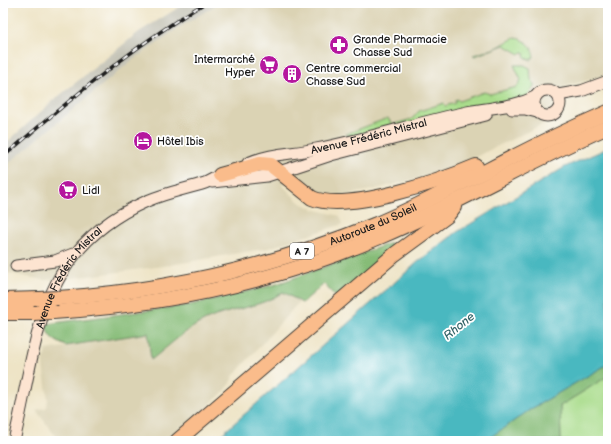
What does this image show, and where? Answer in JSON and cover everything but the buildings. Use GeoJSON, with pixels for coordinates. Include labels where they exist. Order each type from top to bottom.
{"type":"FeatureCollection","features":[{"type":"Feature","properties":{"kind":"highway","name":"Autoroute du Soleil"},"geometry":{"type":"LineString","coordinates":[[3,300],[58,298],[113,293],[181,282],[234,271],[294,254],[383,221],[608,112]]}},
{"type":"Feature","properties":{"kind":"highway","name":"Autoroute du Soleil"},"geometry":{"type":"LineString","coordinates":[[3,313],[34,313],[107,308],[206,291],[261,278],[353,248],[418,220],[552,152],[608,127]]}},
{"type":"Feature","properties":{"kind":"highway"},"geometry":{"type":"LineString","coordinates":[[220,175],[263,170],[272,165],[285,170],[294,184],[304,193],[318,201],[344,202],[408,190],[480,165],[515,156]]}},
{"type":"Feature","properties":{"kind":"highway"},"geometry":{"type":"LineString","coordinates":[[177,441],[400,250],[447,216],[460,199]]}},
{"type":"Feature","properties":{"kind":"main road"},"geometry":{"type":"LineString","coordinates":[[559,100],[608,81]]}},
{"type":"Feature","properties":{"kind":"main road"},"geometry":{"type":"LineString","coordinates":[[548,89],[559,100],[557,112],[551,115],[545,116],[537,112],[534,106],[535,97],[540,91],[548,89]]}},
{"type":"Feature","properties":{"kind":"main road","name":"Avenue Frédéric Mistral"},"geometry":{"type":"LineString","coordinates":[[205,182],[263,156],[317,149],[468,112],[524,102],[535,97]]}},
{"type":"Feature","properties":{"kind":"main road","name":"Avenue Frédéric Mistral"},"geometry":{"type":"LineString","coordinates":[[285,170],[331,155],[511,109],[525,109],[537,112]]}},
{"type":"Feature","properties":{"kind":"main road","name":"Avenue Frédéric Mistral"},"geometry":{"type":"LineString","coordinates":[[14,441],[36,338],[46,305],[63,271],[80,249],[101,229],[148,200],[205,182],[263,170]]}},
{"type":"Feature","properties":{"kind":"main road"},"geometry":{"type":"LineString","coordinates":[[16,266],[62,260],[80,249]]}},
{"type":"Feature","properties":{"kind":"shaded area"},"geometry":{"type":"Polygon","coordinates":[[[186,3],[219,3],[174,31],[130,62],[3,168],[3,146],[54,100],[139,32],[186,3]]]}},
{"type":"Feature","properties":{"kind":"shaded area"},"geometry":{"type":"Polygon","coordinates":[[[219,3],[608,3],[608,75],[560,88],[545,123],[459,165],[431,175],[376,189],[336,197],[320,195],[301,183],[281,184],[299,202],[313,209],[340,216],[343,224],[269,248],[164,266],[73,278],[43,280],[3,272],[3,168],[130,62],[174,31],[219,3]]]}},
{"type":"Feature","properties":{"kind":"shaded area"},"geometry":{"type":"Polygon","coordinates":[[[283,291],[299,302],[234,375],[226,390],[168,441],[59,441],[36,410],[46,408],[48,400],[43,365],[46,350],[148,333],[151,360],[189,330],[205,320],[271,300],[283,291]]]}},
{"type":"Feature","properties":{"kind":"green space"},"geometry":{"type":"Polygon","coordinates":[[[514,38],[528,43],[532,49],[534,57],[530,60],[524,56],[525,54],[522,52],[520,54],[504,45],[475,56],[473,55],[496,48],[514,38]]]}},
{"type":"Feature","properties":{"kind":"green space"},"geometry":{"type":"Polygon","coordinates":[[[514,65],[524,65],[530,68],[531,80],[535,84],[528,96],[351,137],[346,134],[388,118],[391,123],[394,124],[412,119],[419,111],[444,103],[445,106],[455,103],[455,100],[457,99],[459,101],[484,92],[490,94],[517,87],[521,80],[514,65]]]}},
{"type":"Feature","properties":{"kind":"green space"},"geometry":{"type":"Polygon","coordinates":[[[391,243],[393,249],[337,298],[324,284],[302,303],[283,292],[256,305],[225,313],[206,320],[185,333],[151,360],[148,333],[66,346],[52,338],[48,332],[46,324],[190,305],[274,285],[391,243]]]}},
{"type":"Feature","properties":{"kind":"green space"},"geometry":{"type":"Polygon","coordinates":[[[608,364],[608,376],[560,406],[561,441],[485,441],[531,409],[608,364]]]}},
{"type":"Feature","properties":{"kind":"green space"},"geometry":{"type":"Polygon","coordinates":[[[608,376],[608,441],[561,441],[560,406],[608,376]]]}},
{"type":"Feature","properties":{"kind":"water","name":"Rhone"},"geometry":{"type":"Polygon","coordinates":[[[608,148],[608,364],[531,409],[485,441],[214,441],[419,261],[457,232],[565,167],[608,148]]]}},
{"type":"Feature","properties":{"kind":"railway"},"geometry":{"type":"LineString","coordinates":[[3,157],[101,76],[152,38],[205,3]]}},
{"type":"Feature","properties":{"kind":"place","name":"Grande Pharmacie Chasse Sud"},"geometry":{"type":"Point","coordinates":[339,45]}},
{"type":"Feature","properties":{"kind":"place","name":"Intermarché Hyper"},"geometry":{"type":"Point","coordinates":[269,65]}},
{"type":"Feature","properties":{"kind":"place","name":"Centre commercial Chasse Sud"},"geometry":{"type":"Point","coordinates":[292,74]}},
{"type":"Feature","properties":{"kind":"place","name":"Hôtel Ibis"},"geometry":{"type":"Point","coordinates":[143,141]}},
{"type":"Feature","properties":{"kind":"place","name":"Lidl"},"geometry":{"type":"Point","coordinates":[68,190]}}]}
